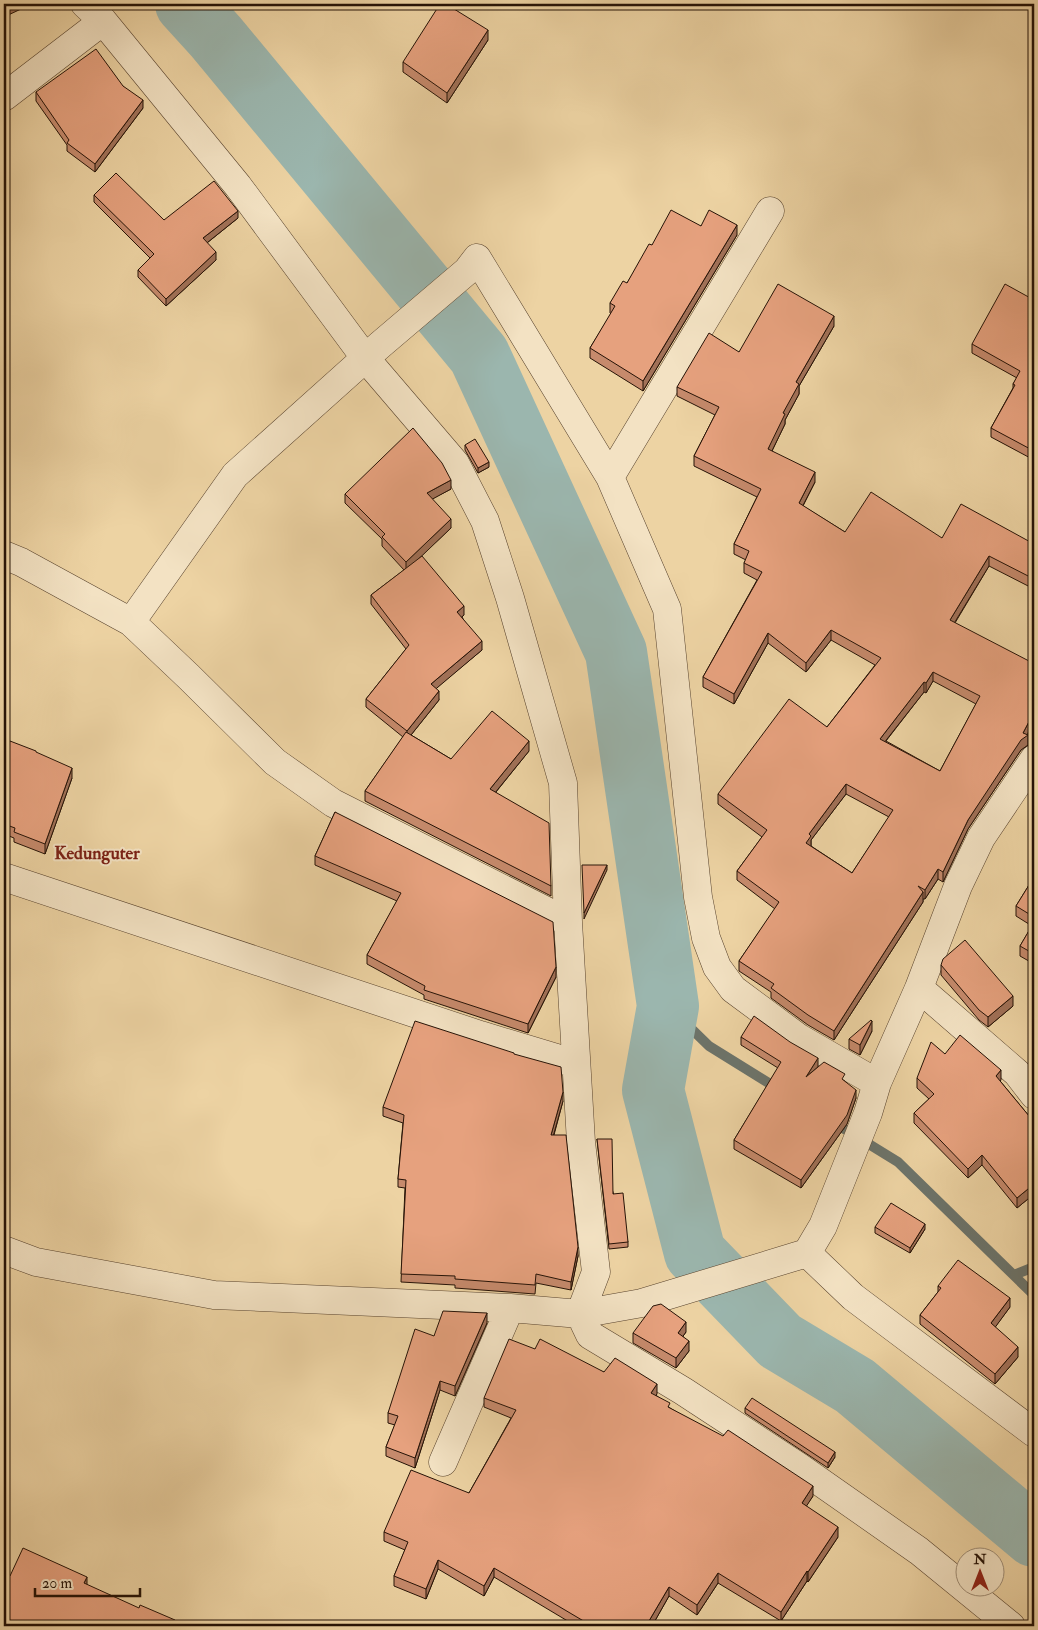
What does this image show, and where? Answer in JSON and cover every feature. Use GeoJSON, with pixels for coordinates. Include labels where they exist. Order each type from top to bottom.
{"type":"FeatureCollection","features":[{"type":"Feature","properties":{"kind":"street"},"geometry":{"type":"LineString","coordinates":[[4,96],[94,13],[373,352],[455,463],[485,521],[510,598],[563,782],[576,1064],[596,1272],[580,1314],[590,1334],[683,1391],[807,1472],[920,1551],[1011,1626]]}},
{"type":"Feature","properties":{"kind":"street"},"geometry":{"type":"LineString","coordinates":[[610,477],[770,211]]}},
{"type":"Feature","properties":{"kind":"street"},"geometry":{"type":"LineString","coordinates":[[131,622],[235,475],[467,270],[477,258],[610,477],[666,609],[698,897],[706,938],[718,967],[732,989],[799,1038],[877,1083]]}},
{"type":"Feature","properties":{"kind":"street"},"geometry":{"type":"LineString","coordinates":[[4,555],[21,562],[131,622],[189,676],[275,762],[333,803],[568,922]]}},
{"type":"Feature","properties":{"kind":"street"},"geometry":{"type":"LineString","coordinates":[[4,1250],[36,1262],[214,1295],[510,1308],[580,1314],[642,1303],[807,1253],[823,1226],[868,1113],[877,1083],[919,988],[958,886],[981,838],[1034,759]]}},
{"type":"Feature","properties":{"kind":"street"},"geometry":{"type":"LineString","coordinates":[[4,877],[480,1035],[576,1064]]}},
{"type":"Feature","properties":{"kind":"street"},"geometry":{"type":"LineString","coordinates":[[919,988],[1017,1073],[1034,1095]]}},
{"type":"Feature","properties":{"kind":"street"},"geometry":{"type":"LineString","coordinates":[[807,1253],[853,1297],[1034,1434]]}},
{"type":"Feature","properties":{"kind":"street"},"geometry":{"type":"LineString","coordinates":[[442,1462],[510,1308]]}},
{"type":"Feature","properties":{"kind":"building"},"geometry":{"type":"Polygon","coordinates":[[[440,4],[446,4],[488,30],[447,93],[403,62],[440,4]]]}},
{"type":"Feature","properties":{"kind":"building"},"geometry":{"type":"Polygon","coordinates":[[[96,49],[123,86],[143,100],[95,164],[67,143],[69,140],[36,92],[96,49]]]}},
{"type":"Feature","properties":{"kind":"building"},"geometry":{"type":"Polygon","coordinates":[[[116,173],[164,220],[214,181],[238,211],[203,238],[216,252],[166,299],[138,270],[154,254],[94,195],[116,173]]]}},
{"type":"Feature","properties":{"kind":"building"},"geometry":{"type":"Polygon","coordinates":[[[671,210],[701,226],[709,210],[737,225],[643,381],[590,348],[615,306],[610,303],[623,281],[627,283],[649,244],[652,245],[671,210]]]}},
{"type":"Feature","properties":{"kind":"building"},"geometry":{"type":"Polygon","coordinates":[[[778,284],[834,316],[796,382],[799,384],[783,413],[785,414],[768,449],[815,472],[799,503],[845,532],[871,492],[942,538],[961,504],[1034,544],[1034,579],[989,556],[950,620],[1029,661],[1034,650],[1034,712],[1023,733],[1028,735],[1021,740],[968,820],[943,872],[938,869],[925,890],[918,886],[923,892],[834,1031],[771,988],[774,984],[739,961],[779,902],[737,871],[767,830],[718,794],[789,699],[827,727],[881,658],[831,630],[806,663],[768,633],[734,694],[703,677],[762,572],[744,563],[749,551],[734,544],[761,489],[694,456],[719,407],[677,387],[709,333],[739,352],[778,284]],[[933,672],[880,739],[940,771],[980,696],[933,672]],[[846,784],[809,834],[811,836],[806,843],[852,873],[893,810],[846,784]]]}},
{"type":"Feature","properties":{"kind":"building"},"geometry":{"type":"Polygon","coordinates":[[[1005,284],[1034,300],[1034,451],[991,428],[1015,385],[1013,384],[1020,371],[972,344],[1005,284]]]}},
{"type":"Feature","properties":{"kind":"building"},"geometry":{"type":"Polygon","coordinates":[[[413,428],[442,463],[451,480],[427,493],[451,519],[406,562],[382,537],[385,534],[345,494],[413,428]]]}},
{"type":"Feature","properties":{"kind":"building"},"geometry":{"type":"Polygon","coordinates":[[[475,439],[489,462],[478,468],[465,445],[475,439]]]}},
{"type":"Feature","properties":{"kind":"building"},"geometry":{"type":"Polygon","coordinates":[[[422,556],[464,606],[457,612],[482,641],[431,684],[439,691],[407,731],[366,699],[409,645],[371,595],[422,556]]]}},
{"type":"Feature","properties":{"kind":"building"},"geometry":{"type":"Polygon","coordinates":[[[492,711],[529,741],[490,789],[549,823],[551,886],[365,791],[406,732],[451,759],[492,711]]]}},
{"type":"Feature","properties":{"kind":"building"},"geometry":{"type":"Polygon","coordinates":[[[10,741],[72,768],[45,844],[14,832],[15,828],[4,824],[4,761],[10,741]]]}},
{"type":"Feature","properties":{"kind":"building"},"geometry":{"type":"Polygon","coordinates":[[[335,812],[553,922],[556,967],[528,1024],[424,990],[425,986],[367,955],[401,893],[315,856],[335,812]]]}},
{"type":"Feature","properties":{"kind":"building"},"geometry":{"type":"Polygon","coordinates":[[[582,865],[607,865],[584,913],[582,865]]]}},
{"type":"Feature","properties":{"kind":"building"},"geometry":{"type":"Polygon","coordinates":[[[1034,877],[1034,917],[1016,906],[1034,877]]]}},
{"type":"Feature","properties":{"kind":"building"},"geometry":{"type":"Polygon","coordinates":[[[1034,922],[1034,954],[1020,946],[1034,922]]]}},
{"type":"Feature","properties":{"kind":"building"},"geometry":{"type":"Polygon","coordinates":[[[965,940],[1013,996],[988,1017],[979,1010],[941,965],[943,959],[965,940]]]}},
{"type":"Feature","properties":{"kind":"building"},"geometry":{"type":"Polygon","coordinates":[[[754,1016],[790,1042],[818,1058],[806,1077],[824,1062],[845,1074],[842,1079],[856,1090],[847,1115],[801,1180],[734,1140],[781,1062],[741,1037],[754,1016]]]}},
{"type":"Feature","properties":{"kind":"building"},"geometry":{"type":"Polygon","coordinates":[[[871,1020],[860,1045],[849,1039],[871,1020]]]}},
{"type":"Feature","properties":{"kind":"building"},"geometry":{"type":"Polygon","coordinates":[[[415,1021],[514,1054],[561,1067],[563,1092],[551,1135],[566,1135],[578,1247],[571,1282],[536,1274],[535,1285],[455,1279],[455,1276],[401,1274],[406,1180],[398,1179],[404,1115],[383,1107],[415,1021]]]}},
{"type":"Feature","properties":{"kind":"building"},"geometry":{"type":"Polygon","coordinates":[[[960,1035],[1001,1070],[996,1076],[1034,1122],[1034,1184],[1017,1198],[982,1155],[968,1169],[914,1113],[934,1094],[917,1078],[931,1042],[945,1054],[960,1035]]]}},
{"type":"Feature","properties":{"kind":"building"},"geometry":{"type":"Polygon","coordinates":[[[597,1139],[612,1139],[613,1194],[623,1193],[628,1242],[609,1244],[597,1139]]]}},
{"type":"Feature","properties":{"kind":"building"},"geometry":{"type":"Polygon","coordinates":[[[891,1203],[925,1224],[910,1248],[875,1227],[891,1203]]]}},
{"type":"Feature","properties":{"kind":"building"},"geometry":{"type":"Polygon","coordinates":[[[958,1260],[1010,1298],[991,1323],[1018,1347],[995,1374],[920,1315],[941,1288],[938,1286],[958,1260]]]}},
{"type":"Feature","properties":{"kind":"building"},"geometry":{"type":"Polygon","coordinates":[[[661,1304],[686,1322],[678,1333],[689,1341],[676,1358],[633,1333],[653,1306],[661,1304]]]}},
{"type":"Feature","properties":{"kind":"building"},"geometry":{"type":"Polygon","coordinates":[[[443,1311],[487,1313],[455,1386],[440,1381],[415,1458],[386,1447],[398,1416],[388,1413],[415,1329],[434,1336],[443,1311]]]}},
{"type":"Feature","properties":{"kind":"building"},"geometry":{"type":"Polygon","coordinates":[[[509,1339],[535,1349],[540,1339],[604,1372],[615,1358],[657,1384],[651,1393],[670,1403],[668,1407],[723,1436],[728,1430],[813,1486],[802,1503],[838,1527],[781,1612],[718,1573],[697,1605],[669,1587],[646,1626],[592,1626],[494,1568],[484,1586],[438,1560],[426,1589],[394,1576],[408,1542],[384,1532],[411,1470],[469,1493],[516,1410],[484,1398],[509,1339]]]}},
{"type":"Feature","properties":{"kind":"building"},"geometry":{"type":"Polygon","coordinates":[[[752,1398],[835,1452],[828,1463],[745,1408],[752,1398]]]}},
{"type":"Feature","properties":{"kind":"building"},"geometry":{"type":"Polygon","coordinates":[[[23,1548],[87,1577],[84,1583],[139,1608],[140,1605],[175,1620],[171,1626],[4,1626],[4,1574],[10,1576],[23,1548]]]}},
{"type":"Feature","properties":{"kind":"waterway"},"geometry":{"type":"LineString","coordinates":[[186,4],[216,37],[479,355],[616,652],[668,1006],[653,1090],[695,1253],[780,1341],[855,1386],[1034,1536]]}},
{"type":"Feature","properties":{"kind":"waterway"},"geometry":{"type":"LineString","coordinates":[[668,1006],[709,1046],[780,1090]]}},
{"type":"Feature","properties":{"kind":"waterway"},"geometry":{"type":"LineString","coordinates":[[833,1122],[898,1162],[1034,1295]]}},
{"type":"Feature","properties":{"kind":"waterway"},"geometry":{"type":"LineString","coordinates":[[1014,1275],[1034,1267]]}},
{"type":"Feature","properties":{"kind":"district","name":"Kedunguter"},"geometry":{"type":"Point","coordinates":[97,853]}}]}
